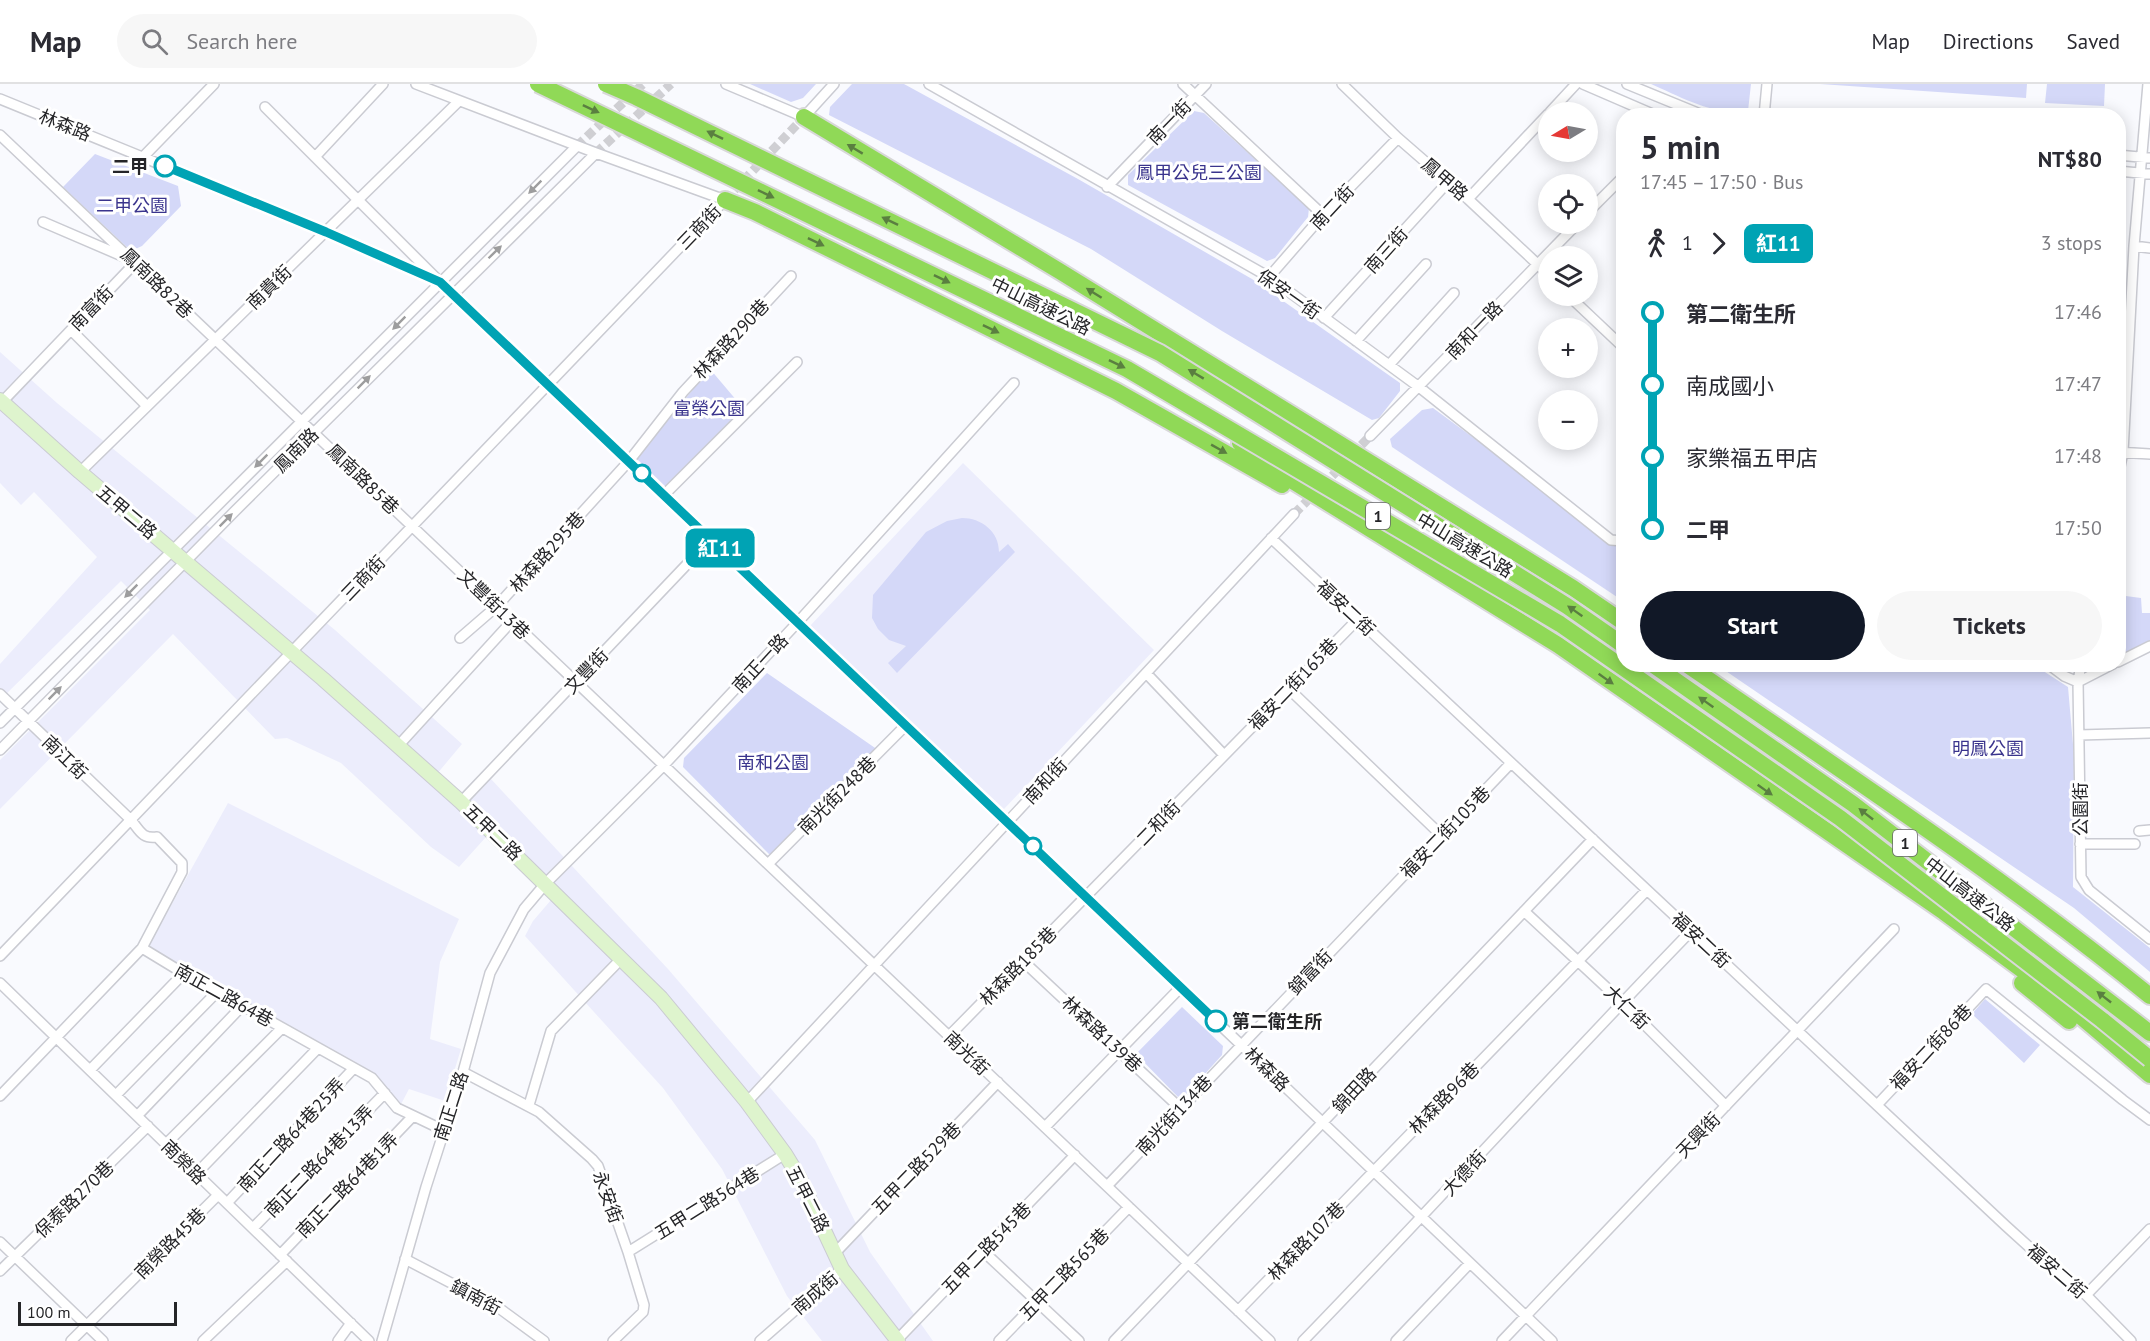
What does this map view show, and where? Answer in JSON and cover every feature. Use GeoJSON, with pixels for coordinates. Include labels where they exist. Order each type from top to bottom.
{"type":"FeatureCollection","features":[{"type":"Feature","properties":{"kind":"highway","name":"中山高速公路"},"geometry":{"type":"LineString","coordinates":[[538,84],[1106,359],[1186,403],[1560,624],[1616,663]]}},
{"type":"Feature","properties":{"kind":"highway","name":"中山高速公路"},"geometry":{"type":"LineString","coordinates":[[606,84],[1160,353],[1567,606],[1616,640]]}},
{"type":"Feature","properties":{"kind":"highway"},"geometry":{"type":"LineString","coordinates":[[804,117],[1061,272],[1573,588],[1616,617]]}},
{"type":"Feature","properties":{"kind":"highway"},"geometry":{"type":"LineString","coordinates":[[725,200],[755,212],[1116,391],[1364,531],[1558,645]]}},
{"type":"Feature","properties":{"kind":"highway"},"geometry":{"type":"LineString","coordinates":[[1223,391],[1278,414],[1573,588]]}},
{"type":"Feature","properties":{"kind":"highway"},"geometry":{"type":"LineString","coordinates":[[1186,403],[1291,480],[1558,645],[1944,912],[2052,992],[2150,1075]]}},
{"type":"Feature","properties":{"kind":"highway","name":"中山高速公路"},"geometry":{"type":"LineString","coordinates":[[1629,672],[1840,818],[2150,1059]]}},
{"type":"Feature","properties":{"kind":"highway","name":"中山高速公路"},"geometry":{"type":"LineString","coordinates":[[1663,672],[1853,804],[2150,1033]]}},
{"type":"Feature","properties":{"kind":"highway"},"geometry":{"type":"LineString","coordinates":[[1698,672],[2016,892],[2150,996]]}},
{"type":"Feature","properties":{"kind":"highway"},"geometry":{"type":"LineString","coordinates":[[1830,763],[1891,816],[2030,915],[2150,1010]]}},
{"type":"Feature","properties":{"kind":"highway"},"geometry":{"type":"LineString","coordinates":[[1904,886],[2150,1085]]}},
{"type":"Feature","properties":{"kind":"main road","name":"五甲二路"},"geometry":{"type":"LineString","coordinates":[[1,401],[462,802],[662,998],[747,1102],[785,1154],[799,1177],[842,1269],[898,1340]]}},
{"type":"Feature","properties":{"kind":"street"},"geometry":{"type":"LineString","coordinates":[[143,157],[214,84]]}},
{"type":"Feature","properties":{"kind":"street"},"geometry":{"type":"LineString","coordinates":[[315,157],[383,84]]}},
{"type":"Feature","properties":{"kind":"street"},"geometry":{"type":"LineString","coordinates":[[416,84],[725,200]]}},
{"type":"Feature","properties":{"kind":"street"},"geometry":{"type":"LineString","coordinates":[[726,84],[804,117],[834,84]]}},
{"type":"Feature","properties":{"kind":"street","name":"保安一街"},"geometry":{"type":"LineString","coordinates":[[929,84],[1269,278],[1419,387],[1611,540],[1616,540]]}},
{"type":"Feature","properties":{"kind":"street"},"geometry":{"type":"LineString","coordinates":[[1183,84],[1323,214]]}},
{"type":"Feature","properties":{"kind":"street","name":"南一街"},"geometry":{"type":"LineString","coordinates":[[1107,187],[1206,84]]}},
{"type":"Feature","properties":{"kind":"street","name":"鳳甲路"},"geometry":{"type":"LineString","coordinates":[[1342,84],[1398,138],[1538,263]]}},
{"type":"Feature","properties":{"kind":"street"},"geometry":{"type":"LineString","coordinates":[[1559,102],[1576,84]]}},
{"type":"Feature","properties":{"kind":"street"},"geometry":{"type":"LineString","coordinates":[[1583,84],[1638,108]]}},
{"type":"Feature","properties":{"kind":"street"},"geometry":{"type":"LineString","coordinates":[[1627,84],[1671,108]]}},
{"type":"Feature","properties":{"kind":"street"},"geometry":{"type":"LineString","coordinates":[[1765,108],[1767,84]]}},
{"type":"Feature","properties":{"kind":"street"},"geometry":{"type":"LineString","coordinates":[[2126,364],[2134,246],[2145,173],[2148,84]]}},
{"type":"Feature","properties":{"kind":"street","name":"林森路"},"geometry":{"type":"LineString","coordinates":[[0,99],[326,232],[440,282],[1552,1341]]}},
{"type":"Feature","properties":{"kind":"street","name":"南貴街"},"geometry":{"type":"LineString","coordinates":[[80,472],[459,101]]}},
{"type":"Feature","properties":{"kind":"street"},"geometry":{"type":"LineString","coordinates":[[265,107],[440,282]]}},
{"type":"Feature","properties":{"kind":"street"},"geometry":{"type":"LineString","coordinates":[[1468,199],[1538,125]]}},
{"type":"Feature","properties":{"kind":"street","name":"鳳南路82巷"},"geometry":{"type":"LineString","coordinates":[[0,135],[314,432]]}},
{"type":"Feature","properties":{"kind":"street","name":"南二街"},"geometry":{"type":"LineString","coordinates":[[1269,278],[1323,214],[1398,138]]}},
{"type":"Feature","properties":{"kind":"street","name":"鳳南路"},"geometry":{"type":"LineString","coordinates":[[0,723],[577,146]]}},
{"type":"Feature","properties":{"kind":"street","name":"鳳南路"},"geometry":{"type":"LineString","coordinates":[[0,750],[184,562],[596,153]]}},
{"type":"Feature","properties":{"kind":"street"},"geometry":{"type":"LineString","coordinates":[[2126,156],[2146,157]]}},
{"type":"Feature","properties":{"kind":"street"},"geometry":{"type":"LineString","coordinates":[[2126,172],[2145,173]]}},
{"type":"Feature","properties":{"kind":"street","name":"南三街"},"geometry":{"type":"LineString","coordinates":[[1324,318],[1448,182]]}},
{"type":"Feature","properties":{"kind":"street"},"geometry":{"type":"LineString","coordinates":[[1598,202],[1616,184]]}},
{"type":"Feature","properties":{"kind":"street","name":"三商街"},"geometry":{"type":"LineString","coordinates":[[0,956],[725,200]]}},
{"type":"Feature","properties":{"kind":"street"},"geometry":{"type":"LineString","coordinates":[[43,222],[136,262]]}},
{"type":"Feature","properties":{"kind":"street","name":"南和一路"},"geometry":{"type":"LineString","coordinates":[[1555,246],[1567,234]]}},
{"type":"Feature","properties":{"kind":"street"},"geometry":{"type":"LineString","coordinates":[[2134,246],[2150,248]]}},
{"type":"Feature","properties":{"kind":"street","name":"南富街"},"geometry":{"type":"LineString","coordinates":[[1,401],[136,262]]}},
{"type":"Feature","properties":{"kind":"street","name":"南和一路"},"geometry":{"type":"LineString","coordinates":[[1370,436],[1538,263]]}},
{"type":"Feature","properties":{"kind":"street"},"geometry":{"type":"LineString","coordinates":[[1356,341],[1426,264]]}},
{"type":"Feature","properties":{"kind":"street","name":"林森路290巷"},"geometry":{"type":"LineString","coordinates":[[629,461],[682,392],[791,276]]}},
{"type":"Feature","properties":{"kind":"street"},"geometry":{"type":"LineString","coordinates":[[1389,365],[1454,293]]}},
{"type":"Feature","properties":{"kind":"street"},"geometry":{"type":"LineString","coordinates":[[1580,306],[1616,339]]}},
{"type":"Feature","properties":{"kind":"street"},"geometry":{"type":"LineString","coordinates":[[71,330],[147,406]]}},
{"type":"Feature","properties":{"kind":"street"},"geometry":{"type":"LineString","coordinates":[[664,495],[797,362]]}},
{"type":"Feature","properties":{"kind":"street","name":"南正一路"},"geometry":{"type":"LineString","coordinates":[[546,884],[664,765],[798,622],[1014,383]]}},
{"type":"Feature","properties":{"kind":"street","name":"鳳南路85巷"},"geometry":{"type":"LineString","coordinates":[[314,432],[412,526]]}},
{"type":"Feature","properties":{"kind":"street"},"geometry":{"type":"LineString","coordinates":[[2126,452],[2150,454]]}},
{"type":"Feature","properties":{"kind":"street","name":"林森路295巷"},"geometry":{"type":"LineString","coordinates":[[460,638],[497,606],[629,461]]}},
{"type":"Feature","properties":{"kind":"street","name":"南和街"},"geometry":{"type":"LineString","coordinates":[[747,1102],[1294,514]]}},
{"type":"Feature","properties":{"kind":"street","name":"文豐街13巷"},"geometry":{"type":"LineString","coordinates":[[412,526],[664,765]]}},
{"type":"Feature","properties":{"kind":"street","name":"福安二街"},"geometry":{"type":"LineString","coordinates":[[1271,538],[1797,1031],[2071,1285],[2086,1295],[2131,1341]]}},
{"type":"Feature","properties":{"kind":"street","name":"文豐街"},"geometry":{"type":"LineString","coordinates":[[462,802],[711,540]]}},
{"type":"Feature","properties":{"kind":"street","name":"福安二街165巷"},"geometry":{"type":"LineString","coordinates":[[1227,753],[1358,619]]}},
{"type":"Feature","properties":{"kind":"street"},"geometry":{"type":"LineString","coordinates":[[398,746],[512,621]]}},
{"type":"Feature","properties":{"kind":"street"},"geometry":{"type":"LineString","coordinates":[[2126,658],[2150,646]]}},
{"type":"Feature","properties":{"kind":"street"},"geometry":{"type":"LineString","coordinates":[[2060,672],[2078,682],[2097,672]]}},
{"type":"Feature","properties":{"kind":"street","name":"公園街"},"geometry":{"type":"LineString","coordinates":[[2080,672],[2081,877],[2084,885],[2150,939]]}},
{"type":"Feature","properties":{"kind":"street"},"geometry":{"type":"LineString","coordinates":[[1146,673],[1227,753]]}},
{"type":"Feature","properties":{"kind":"street"},"geometry":{"type":"LineString","coordinates":[[1289,689],[1441,835]]}},
{"type":"Feature","properties":{"kind":"street","name":"南江街"},"geometry":{"type":"LineString","coordinates":[[0,694],[130,820]]}},
{"type":"Feature","properties":{"kind":"street","name":"南光街248巷"},"geometry":{"type":"LineString","coordinates":[[768,864],[906,725]]}},
{"type":"Feature","properties":{"kind":"street"},"geometry":{"type":"LineString","coordinates":[[2079,735],[2150,733]]}},
{"type":"Feature","properties":{"kind":"street","name":"二和街"},"geometry":{"type":"LineString","coordinates":[[1086,897],[1227,753]]}},
{"type":"Feature","properties":{"kind":"street","name":"福安二街105巷"},"geometry":{"type":"LineString","coordinates":[[1379,900],[1511,763]]}},
{"type":"Feature","properties":{"kind":"street","name":"南光街"},"geometry":{"type":"LineString","coordinates":[[664,765],[1270,1341]]}},
{"type":"Feature","properties":{"kind":"street"},"geometry":{"type":"LineString","coordinates":[[0,1095],[142,948],[182,872],[183,867],[177,856],[158,837],[147,838],[130,820]]}},
{"type":"Feature","properties":{"kind":"street"},"geometry":{"type":"LineString","coordinates":[[2139,831],[2150,830]]}},
{"type":"Feature","properties":{"kind":"street","name":"錦田路"},"geometry":{"type":"LineString","coordinates":[[1114,1341],[1593,839]]}},
{"type":"Feature","properties":{"kind":"street"},"geometry":{"type":"LineString","coordinates":[[2080,844],[2135,844]]}},
{"type":"Feature","properties":{"kind":"street","name":"南正二路"},"geometry":{"type":"LineString","coordinates":[[382,1341],[443,1130],[463,1072],[490,973],[524,909],[546,884]]}},
{"type":"Feature","properties":{"kind":"street","name":"林森路96巷"},"geometry":{"type":"LineString","coordinates":[[1374,1171],[1647,890]]}},
{"type":"Feature","properties":{"kind":"street","name":"林森路185巷"},"geometry":{"type":"LineString","coordinates":[[949,1036],[1086,897]]}},
{"type":"Feature","properties":{"kind":"street","name":"錦富街"},"geometry":{"type":"LineString","coordinates":[[1240,1044],[1379,900]]}},
{"type":"Feature","properties":{"kind":"street","name":"大仁街"},"geometry":{"type":"LineString","coordinates":[[1524,911],[1622,1002],[1726,1106]]}},
{"type":"Feature","properties":{"kind":"street","name":"天興街"},"geometry":{"type":"LineString","coordinates":[[1502,1341],[1894,929]]}},
{"type":"Feature","properties":{"kind":"street","name":"大德街"},"geometry":{"type":"LineString","coordinates":[[1303,1341],[1423,1218],[1622,1002],[1691,931]]}},
{"type":"Feature","properties":{"kind":"street","name":"南正二路64巷"},"geometry":{"type":"LineString","coordinates":[[142,948],[216,993],[243,1005],[372,1078],[397,1108],[443,1130]]}},
{"type":"Feature","properties":{"kind":"street"},"geometry":{"type":"LineString","coordinates":[[529,1105],[551,1031],[621,959]]}},
{"type":"Feature","properties":{"kind":"street","name":"林森路139巷"},"geometry":{"type":"LineString","coordinates":[[1023,961],[1180,1108]]}},
{"type":"Feature","properties":{"kind":"street"},"geometry":{"type":"LineString","coordinates":[[90,1070],[183,974]]}},
{"type":"Feature","properties":{"kind":"street","name":"南榮路"},"geometry":{"type":"LineString","coordinates":[[0,983],[369,1341]]}},
{"type":"Feature","properties":{"kind":"street"},"geometry":{"type":"LineString","coordinates":[[1045,1127],[1181,987]]}},
{"type":"Feature","properties":{"kind":"street","name":"福安二街86巷"},"geometry":{"type":"LineString","coordinates":[[1877,1105],[1986,989],[2150,1120]]}},
{"type":"Feature","properties":{"kind":"street"},"geometry":{"type":"LineString","coordinates":[[116,1095],[216,993]]}},
{"type":"Feature","properties":{"kind":"street"},"geometry":{"type":"LineString","coordinates":[[137,1116],[243,1005]]}},
{"type":"Feature","properties":{"kind":"street"},"geometry":{"type":"LineString","coordinates":[[166,1144],[282,1028]]}},
{"type":"Feature","properties":{"kind":"street","name":"南光街134巷"},"geometry":{"type":"LineString","coordinates":[[1107,1186],[1240,1044]]}},
{"type":"Feature","properties":{"kind":"street"},"geometry":{"type":"LineString","coordinates":[[196,1174],[318,1048]]}},
{"type":"Feature","properties":{"kind":"street","name":"南正二路64巷25弄"},"geometry":{"type":"LineString","coordinates":[[227,1203],[354,1068]]}},
{"type":"Feature","properties":{"kind":"street","name":"永安街"},"geometry":{"type":"LineString","coordinates":[[463,1072],[529,1105],[598,1166],[645,1309],[613,1341]]}},
{"type":"Feature","properties":{"kind":"street","name":"五甲二路529巷"},"geometry":{"type":"LineString","coordinates":[[835,1253],[998,1082]]}},
{"type":"Feature","properties":{"kind":"street","name":"南正二路64巷13弄"},"geometry":{"type":"LineString","coordinates":[[253,1228],[385,1093]]}},
{"type":"Feature","properties":{"kind":"street","name":"南正二路64巷1弄"},"geometry":{"type":"LineString","coordinates":[[203,1341],[283,1258],[413,1116]]}},
{"type":"Feature","properties":{"kind":"street","name":"保泰路270巷"},"geometry":{"type":"LineString","coordinates":[[0,1271],[148,1126]]}},
{"type":"Feature","properties":{"kind":"street","name":"五甲二路564巷"},"geometry":{"type":"LineString","coordinates":[[628,1252],[785,1154]]}},
{"type":"Feature","properties":{"kind":"street","name":"五甲二路545巷"},"geometry":{"type":"LineString","coordinates":[[898,1340],[1075,1155]]}},
{"type":"Feature","properties":{"kind":"street","name":"林森路107巷"},"geometry":{"type":"LineString","coordinates":[[1238,1311],[1374,1171]]}},
{"type":"Feature","properties":{"kind":"street","name":"南榮路45巷"},"geometry":{"type":"LineString","coordinates":[[71,1341],[218,1195]]}},
{"type":"Feature","properties":{"kind":"street","name":"五甲二路565巷"},"geometry":{"type":"LineString","coordinates":[[999,1341],[1129,1207]]}},
{"type":"Feature","properties":{"kind":"street"},"geometry":{"type":"LineString","coordinates":[[2086,1295],[2150,1229]]}},
{"type":"Feature","properties":{"kind":"street"},"geometry":{"type":"LineString","coordinates":[[0,1242],[103,1341]]}},
{"type":"Feature","properties":{"kind":"street"},"geometry":{"type":"LineString","coordinates":[[983,1251],[1079,1341]]}},
{"type":"Feature","properties":{"kind":"street","name":"鎮南街"},"geometry":{"type":"LineString","coordinates":[[405,1259],[499,1308],[544,1341]]}},
{"type":"Feature","properties":{"kind":"street"},"geometry":{"type":"LineString","coordinates":[[1396,1341],[1470,1263]]}},
{"type":"Feature","properties":{"kind":"street","name":"南成街"},"geometry":{"type":"LineString","coordinates":[[760,1341],[842,1269]]}},
{"type":"Feature","properties":{"kind":"street"},"geometry":{"type":"LineString","coordinates":[[338,1341],[351,1323]]}},
{"type":"Feature","properties":{"kind":"shaded area"},"geometry":{"type":"Polygon","coordinates":[[[0,352],[57,403],[335,630],[462,744],[431,781],[461,811],[491,779],[668,969],[815,1140],[870,1252],[933,1341],[822,1341],[787,1296],[722,1169],[663,1088],[525,936],[533,921],[551,900],[486,837],[459,867],[431,847],[341,763],[287,738],[275,739],[173,634],[0,809],[0,760],[150,610],[121,581],[0,700],[0,664],[97,557],[34,492],[21,505],[0,483],[0,352]]]}},
{"type":"Feature","properties":{"kind":"shaded area"},"geometry":{"type":"Polygon","coordinates":[[[963,463],[1154,650],[1004,809],[809,627],[963,463]]]}},
{"type":"Feature","properties":{"kind":"shaded area"},"geometry":{"type":"Polygon","coordinates":[[[228,803],[459,919],[440,962],[430,1039],[461,1049],[445,1101],[409,1089],[399,1108],[375,1083],[144,954],[228,803]]]}},
{"type":"Feature","properties":{"kind":"green space"},"geometry":{"type":"Polygon","coordinates":[[[750,84],[816,84],[803,98],[791,102],[750,84]]]}},
{"type":"Feature","properties":{"kind":"green space"},"geometry":{"type":"Polygon","coordinates":[[[852,84],[904,84],[1078,179],[1252,279],[1400,383],[1400,391],[1379,418],[1372,420],[1222,331],[1091,249],[829,115],[830,107],[852,84]]]}},
{"type":"Feature","properties":{"kind":"green space"},"geometry":{"type":"Polygon","coordinates":[[[1651,84],[1751,84],[1748,108],[1708,108],[1651,84]]]}},
{"type":"Feature","properties":{"kind":"green space"},"geometry":{"type":"Polygon","coordinates":[[[1820,84],[2027,84],[2026,98],[1820,84]]]}},
{"type":"Feature","properties":{"kind":"green space"},"geometry":{"type":"Polygon","coordinates":[[[2047,84],[2105,84],[2104,106],[2045,103],[2047,84]]]}},
{"type":"Feature","properties":{"kind":"green space","name":"鳳甲公兒三公園"},"geometry":{"type":"Polygon","coordinates":[[[1194,111],[1204,113],[1309,208],[1308,217],[1275,258],[1267,261],[1128,185],[1128,175],[1194,111]]]}},
{"type":"Feature","properties":{"kind":"green space","name":"二甲公園"},"geometry":{"type":"Polygon","coordinates":[[[95,154],[178,186],[181,206],[142,246],[131,251],[63,187],[95,154]]]}},
{"type":"Feature","properties":{"kind":"green space","name":"富榮公園"},"geometry":{"type":"Polygon","coordinates":[[[710,369],[743,408],[666,487],[636,458],[710,369]]]}},
{"type":"Feature","properties":{"kind":"green space"},"geometry":{"type":"Polygon","coordinates":[[[1433,408],[1616,543],[1616,596],[1392,447],[1390,439],[1422,410],[1433,408]]]}},
{"type":"Feature","properties":{"kind":"green space"},"geometry":{"type":"Polygon","coordinates":[[[962,518],[976,520],[988,527],[996,538],[999,552],[1008,544],[1015,552],[897,673],[888,663],[906,646],[889,640],[878,629],[872,618],[873,595],[926,532],[947,521],[962,518]]]}},
{"type":"Feature","properties":{"kind":"green space"},"geometry":{"type":"Polygon","coordinates":[[[2126,596],[2141,598],[2142,613],[2150,613],[2150,640],[2126,653],[2126,596]]]}},
{"type":"Feature","properties":{"kind":"green space","name":"明鳳公園"},"geometry":{"type":"Polygon","coordinates":[[[1727,672],[2045,672],[2068,687],[2074,756],[2073,887],[2150,948],[2150,972],[2074,908],[1727,672]]]}},
{"type":"Feature","properties":{"kind":"green space","name":"南和公園"},"geometry":{"type":"Polygon","coordinates":[[[767,673],[878,750],[776,854],[769,854],[683,767],[684,758],[767,673]]]}},
{"type":"Feature","properties":{"kind":"green space"},"geometry":{"type":"Polygon","coordinates":[[[1985,999],[2040,1045],[2024,1063],[1972,1014],[1985,999]]]}},
{"type":"Feature","properties":{"kind":"green space"},"geometry":{"type":"Polygon","coordinates":[[[1182,1007],[1223,1046],[1222,1055],[1185,1096],[1178,1097],[1136,1054],[1182,1007]]]}},
{"type":"Feature","properties":{"kind":"tunnel"},"geometry":{"type":"LineString","coordinates":[[577,146],[643,84]]}},
{"type":"Feature","properties":{"kind":"tunnel"},"geometry":{"type":"LineString","coordinates":[[596,153],[671,84]]}},
{"type":"Feature","properties":{"kind":"tunnel"},"geometry":{"type":"LineString","coordinates":[[725,200],[804,117]]}},
{"type":"Feature","properties":{"kind":"tunnel"},"geometry":{"type":"LineString","coordinates":[[1352,455],[1370,436]]}},
{"type":"Feature","properties":{"kind":"tunnel"},"geometry":{"type":"LineString","coordinates":[[1294,514],[1343,465]]}},
{"type":"Feature","properties":{"kind":"bus line","name":"紅11"},"geometry":{"type":"LineString","coordinates":[[165,166],[440,282],[1216,1021]]}},
{"type":"Feature","properties":{"kind":"place","name":"二甲"},"geometry":{"type":"Point","coordinates":[165,166]}},
{"type":"Feature","properties":{"kind":"place","name":"第二衛生所"},"geometry":{"type":"Point","coordinates":[1216,1021]}}]}
